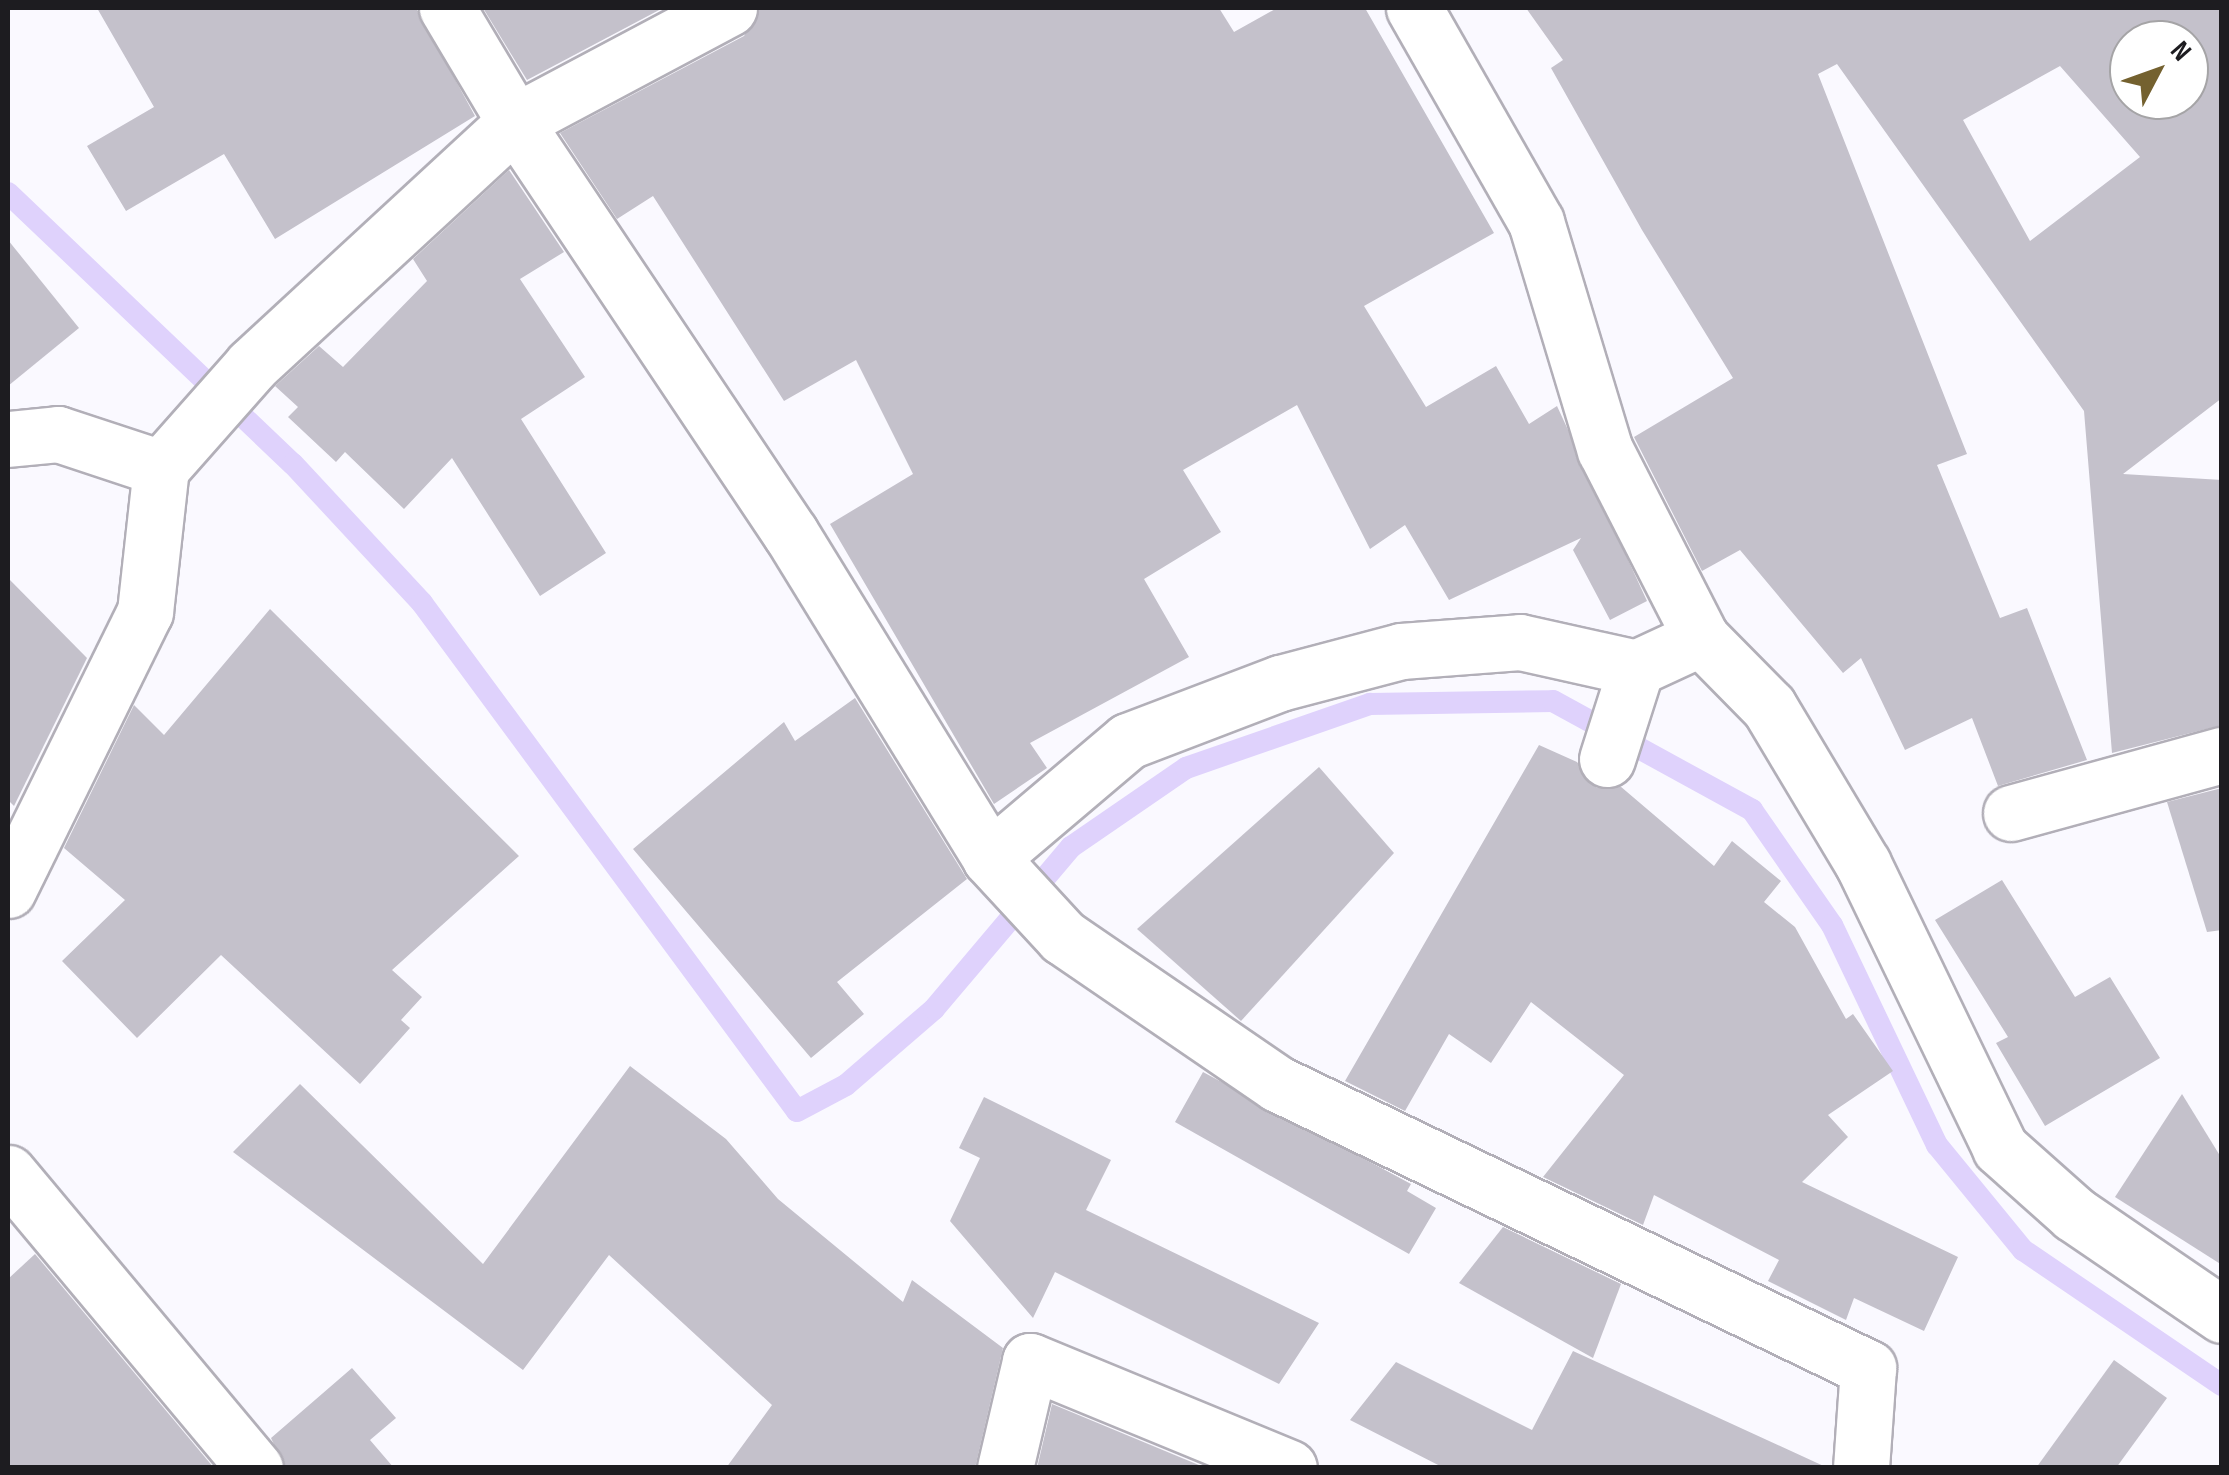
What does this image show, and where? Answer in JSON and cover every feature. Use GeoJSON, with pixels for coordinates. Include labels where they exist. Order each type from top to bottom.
{"type":"FeatureCollection","features":[{"type":"Feature","properties":{"kind":"street"},"geometry":{"type":"LineString","coordinates":[[447,8],[515,122],[790,534],[990,858],[1063,937],[1278,1084],[1868,1368],[1861,1468]]}},
{"type":"Feature","properties":{"kind":"street"},"geometry":{"type":"LineString","coordinates":[[8,890],[145,612],[178,452],[252,364],[515,122],[729,8]]}},
{"type":"Feature","properties":{"kind":"street"},"geometry":{"type":"LineString","coordinates":[[1414,8],[1536,222],[1605,450],[1701,638],[1769,707],[1863,864],[2000,1148],[2074,1214],[2222,1315]]}},
{"type":"Feature","properties":{"kind":"street"},"geometry":{"type":"LineString","coordinates":[[8,439],[58,434],[178,452]]}},
{"type":"Feature","properties":{"kind":"street"},"geometry":{"type":"LineString","coordinates":[[990,858],[1128,741],[1280,682],[1402,651],[1520,642],[1636,668],[1701,638]]}},
{"type":"Feature","properties":{"kind":"street"},"geometry":{"type":"LineString","coordinates":[[1607,759],[1636,668]]}},
{"type":"Feature","properties":{"kind":"street"},"geometry":{"type":"LineString","coordinates":[[2010,813],[2222,755]]}},
{"type":"Feature","properties":{"kind":"street"},"geometry":{"type":"LineString","coordinates":[[8,1173],[255,1468]]}},
{"type":"Feature","properties":{"kind":"street"},"geometry":{"type":"LineString","coordinates":[[1005,1468],[1030,1360],[1289,1468]]}},
{"type":"Feature","properties":{"kind":"building"},"geometry":{"type":"Polygon","coordinates":[[[97,8],[416,8],[475,116],[275,239],[224,154],[126,211],[87,146],[154,107],[97,8]]]}},
{"type":"Feature","properties":{"kind":"building"},"geometry":{"type":"Polygon","coordinates":[[[483,8],[663,8],[527,80],[483,8]]]}},
{"type":"Feature","properties":{"kind":"building"},"geometry":{"type":"Polygon","coordinates":[[[760,8],[1219,8],[1234,32],[1277,8],[1365,8],[1494,233],[1364,306],[1426,407],[1496,366],[1529,424],[1557,406],[1647,601],[1610,620],[1573,550],[1581,538],[1449,600],[1405,525],[1370,549],[1297,405],[1183,470],[1221,532],[1144,579],[1189,657],[1030,743],[1047,768],[994,804],[830,524],[913,474],[856,360],[784,401],[653,196],[617,219],[560,133],[744,36],[760,8]]]}},
{"type":"Feature","properties":{"kind":"building"},"geometry":{"type":"Polygon","coordinates":[[[1526,8],[2222,8],[2222,398],[2123,474],[2222,480],[2222,725],[2112,753],[2084,411],[1837,64],[1818,74],[1967,454],[1937,465],[2000,618],[2027,608],[2087,760],[1998,786],[1972,718],[1905,750],[1861,658],[1843,673],[1740,550],[1702,571],[1634,437],[1733,378],[1642,230],[1551,68],[1563,60],[1526,8]],[[2060,66],[1963,120],[2030,241],[2140,157],[2060,66]]]}},
{"type":"Feature","properties":{"kind":"building"},"geometry":{"type":"Polygon","coordinates":[[[509,170],[564,252],[520,279],[585,377],[521,419],[606,553],[540,596],[452,458],[404,509],[345,452],[336,462],[288,417],[298,407],[275,386],[319,346],[343,367],[427,281],[413,259],[509,170]]]}},
{"type":"Feature","properties":{"kind":"building"},"geometry":{"type":"Polygon","coordinates":[[[8,240],[79,328],[8,386],[8,240]]]}},
{"type":"Feature","properties":{"kind":"building"},"geometry":{"type":"Polygon","coordinates":[[[8,578],[87,658],[14,806],[8,800],[8,578]]]}},
{"type":"Feature","properties":{"kind":"building"},"geometry":{"type":"Polygon","coordinates":[[[270,609],[519,856],[392,970],[422,997],[401,1020],[410,1028],[360,1084],[221,955],[137,1038],[62,961],[125,900],[64,848],[134,705],[164,735],[270,609]]]}},
{"type":"Feature","properties":{"kind":"building"},"geometry":{"type":"Polygon","coordinates":[[[855,698],[967,879],[837,982],[864,1014],[811,1058],[633,849],[784,722],[795,741],[855,698]]]}},
{"type":"Feature","properties":{"kind":"building"},"geometry":{"type":"Polygon","coordinates":[[[1539,745],[1577,762],[1597,788],[1620,786],[1714,866],[1732,841],[1781,881],[1764,902],[1795,927],[1846,1019],[1853,1014],[1893,1071],[1828,1115],[1848,1137],[1802,1182],[1958,1257],[1924,1331],[1854,1298],[1846,1320],[1768,1281],[1779,1260],[1654,1195],[1643,1225],[1543,1177],[1624,1075],[1531,1002],[1491,1063],[1449,1034],[1405,1111],[1345,1081],[1539,745]]]}},
{"type":"Feature","properties":{"kind":"building"},"geometry":{"type":"Polygon","coordinates":[[[1319,767],[1394,853],[1241,1021],[1137,929],[1319,767]]]}},
{"type":"Feature","properties":{"kind":"building"},"geometry":{"type":"Polygon","coordinates":[[[2222,788],[2222,930],[2207,932],[2167,802],[2222,788]]]}},
{"type":"Feature","properties":{"kind":"building"},"geometry":{"type":"Polygon","coordinates":[[[2002,880],[2075,997],[2110,977],[2160,1058],[2045,1126],[1996,1043],[2008,1037],[1935,920],[2002,880]]]}},
{"type":"Feature","properties":{"kind":"building"},"geometry":{"type":"Polygon","coordinates":[[[630,1066],[726,1139],[778,1199],[903,1302],[912,1280],[1003,1348],[975,1468],[726,1468],[772,1405],[609,1255],[523,1370],[233,1152],[300,1084],[483,1264],[630,1066]]]}},
{"type":"Feature","properties":{"kind":"building"},"geometry":{"type":"Polygon","coordinates":[[[1203,1072],[1411,1184],[1407,1191],[1436,1208],[1409,1254],[1175,1122],[1203,1072]]]}},
{"type":"Feature","properties":{"kind":"building"},"geometry":{"type":"Polygon","coordinates":[[[2182,1094],[2222,1159],[2222,1265],[2115,1197],[2182,1094]]]}},
{"type":"Feature","properties":{"kind":"building"},"geometry":{"type":"Polygon","coordinates":[[[984,1097],[1111,1160],[1086,1210],[1319,1323],[1279,1384],[1055,1272],[1033,1318],[950,1221],[980,1158],[959,1148],[984,1097]]]}},
{"type":"Feature","properties":{"kind":"building"},"geometry":{"type":"Polygon","coordinates":[[[1503,1227],[1621,1284],[1593,1358],[1459,1283],[1503,1227]]]}},
{"type":"Feature","properties":{"kind":"building"},"geometry":{"type":"Polygon","coordinates":[[[35,1254],[214,1468],[8,1468],[8,1279],[35,1254]]]}},
{"type":"Feature","properties":{"kind":"building"},"geometry":{"type":"Polygon","coordinates":[[[1573,1351],[1828,1468],[1444,1468],[1350,1420],[1396,1362],[1532,1430],[1573,1351]]]}},
{"type":"Feature","properties":{"kind":"building"},"geometry":{"type":"Polygon","coordinates":[[[2114,1360],[2167,1398],[2116,1468],[2036,1468],[2114,1360]]]}},
{"type":"Feature","properties":{"kind":"building"},"geometry":{"type":"Polygon","coordinates":[[[352,1368],[396,1418],[370,1440],[394,1468],[285,1468],[271,1438],[352,1368]]]}},
{"type":"Feature","properties":{"kind":"building"},"geometry":{"type":"Polygon","coordinates":[[[1052,1404],[1206,1468],[1037,1468],[1052,1404]]]}},
{"type":"Feature","properties":{"kind":"waterway"},"geometry":{"type":"LineString","coordinates":[[8,193],[293,464],[422,603],[797,1111],[846,1085],[934,1009],[1071,847],[1186,768],[1370,704],[1553,701],[1752,810],[1832,925],[1937,1145],[2023,1250],[2222,1385]]}}]}
